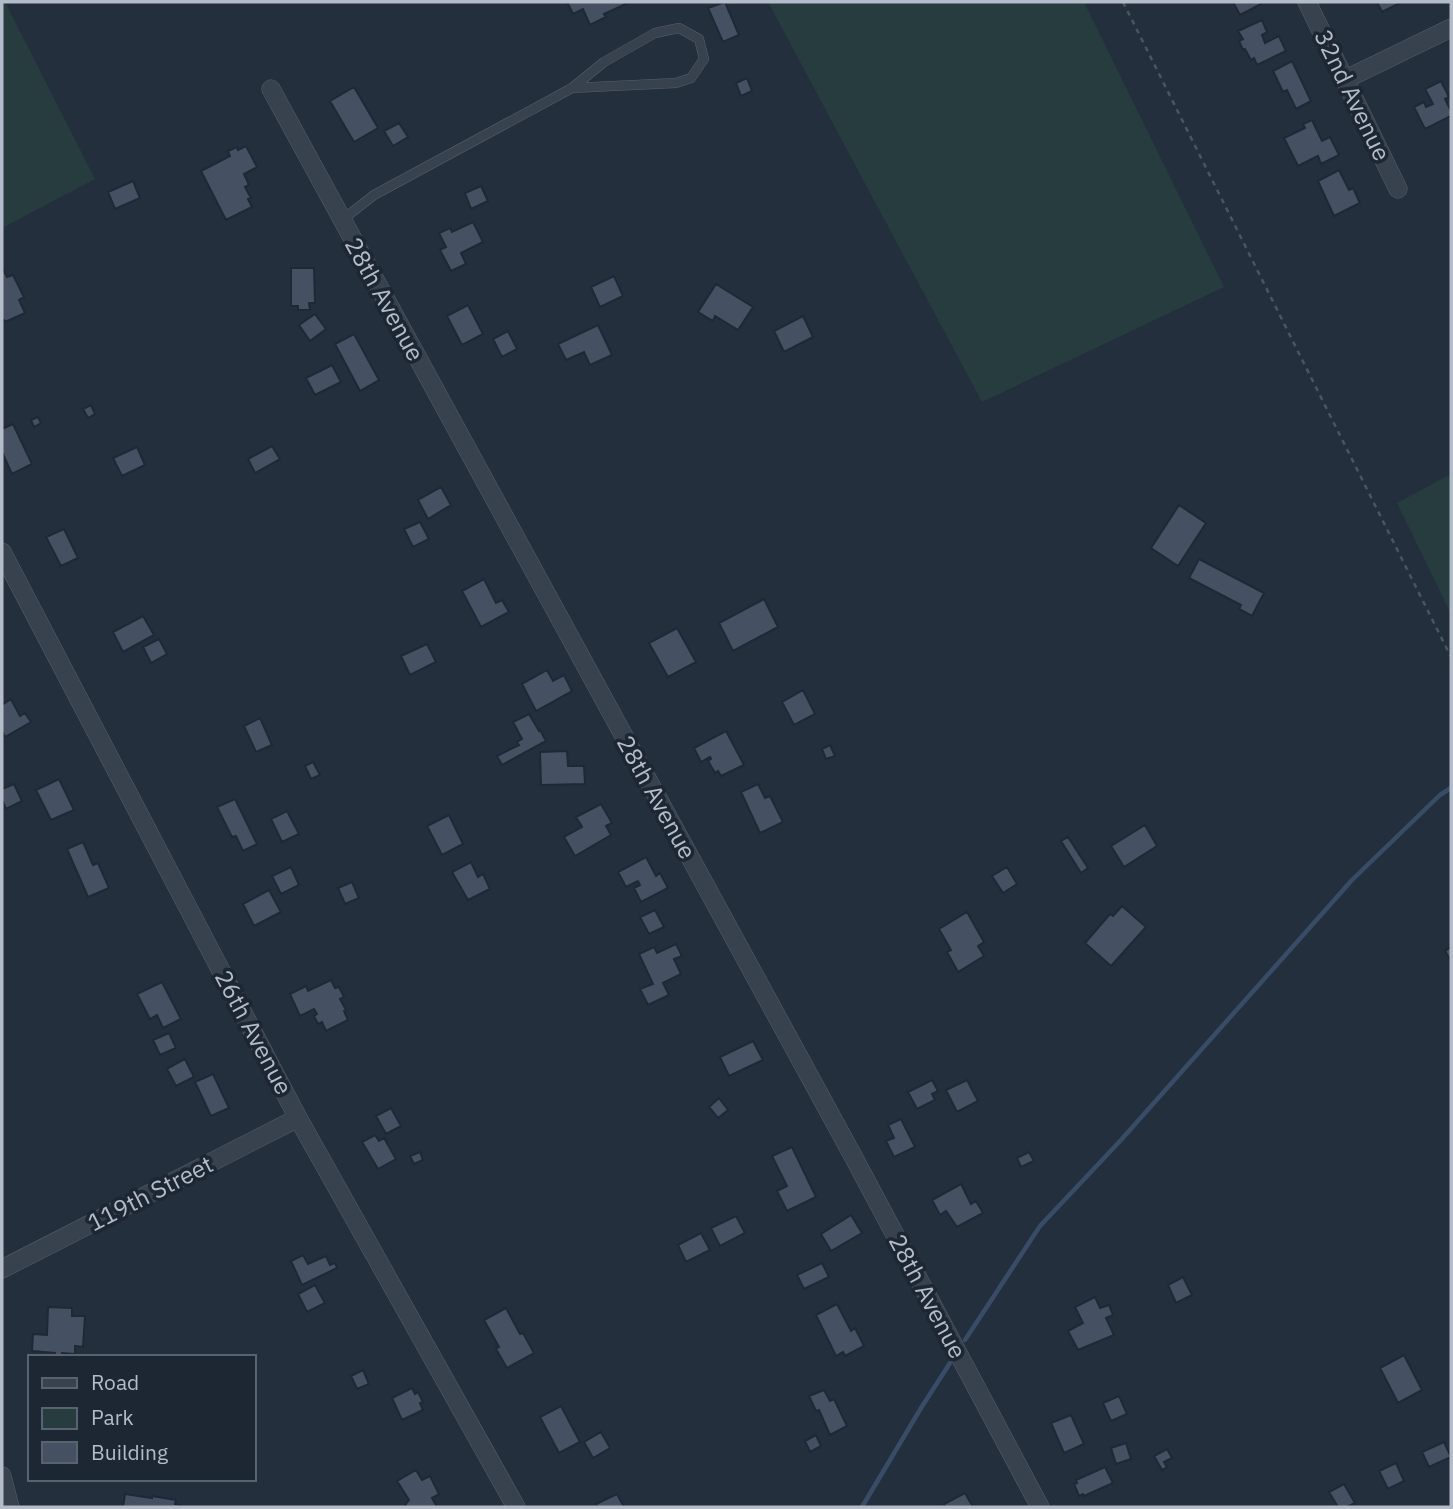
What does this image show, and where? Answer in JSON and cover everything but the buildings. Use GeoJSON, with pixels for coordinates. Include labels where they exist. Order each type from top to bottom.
{"type":"FeatureCollection","features":[{"type":"Feature","properties":{"kind":"street","name":"32nd Avenue"},"geometry":{"type":"LineString","coordinates":[[1307,2],[1398,189]]}},
{"type":"Feature","properties":{"kind":"street"},"geometry":{"type":"LineString","coordinates":[[1344,80],[1451,28]]}},
{"type":"Feature","properties":{"kind":"street","name":"28th Avenue"},"geometry":{"type":"LineString","coordinates":[[271,89],[842,1135],[1040,1507]]}},
{"type":"Feature","properties":{"kind":"street","name":"26th Avenue"},"geometry":{"type":"LineString","coordinates":[[2,552],[299,1118],[516,1507]]}},
{"type":"Feature","properties":{"kind":"street","name":"119th Street"},"geometry":{"type":"LineString","coordinates":[[2,1269],[299,1118]]}},
{"type":"Feature","properties":{"kind":"street"},"geometry":{"type":"LineString","coordinates":[[2,1476],[10,1507]]}},
{"type":"Feature","properties":{"kind":"lane"},"geometry":{"type":"LineString","coordinates":[[342,220],[374,195],[572,89],[604,62],[655,33],[679,28],[699,39],[704,59],[691,78],[676,83],[572,89]]}},
{"type":"Feature","properties":{"kind":"path"},"geometry":{"type":"LineString","coordinates":[[1123,2],[1451,657]]}},
{"type":"Feature","properties":{"kind":"green space"},"geometry":{"type":"Polygon","coordinates":[[[2,2],[5,2],[95,179],[2,228],[2,2]]]}},
{"type":"Feature","properties":{"kind":"green space"},"geometry":{"type":"Polygon","coordinates":[[[768,2],[1084,2],[1224,287],[982,402],[768,2]]]}},
{"type":"Feature","properties":{"kind":"green space"},"geometry":{"type":"Polygon","coordinates":[[[1451,474],[1451,614],[1397,503],[1451,474]]]}},
{"type":"Feature","properties":{"kind":"waterway"},"geometry":{"type":"LineString","coordinates":[[965,1340],[1040,1226],[1121,1140],[1352,880],[1440,795],[1451,788]]}},
{"type":"Feature","properties":{"kind":"waterway"},"geometry":{"type":"LineString","coordinates":[[862,1507],[950,1363]]}}]}
